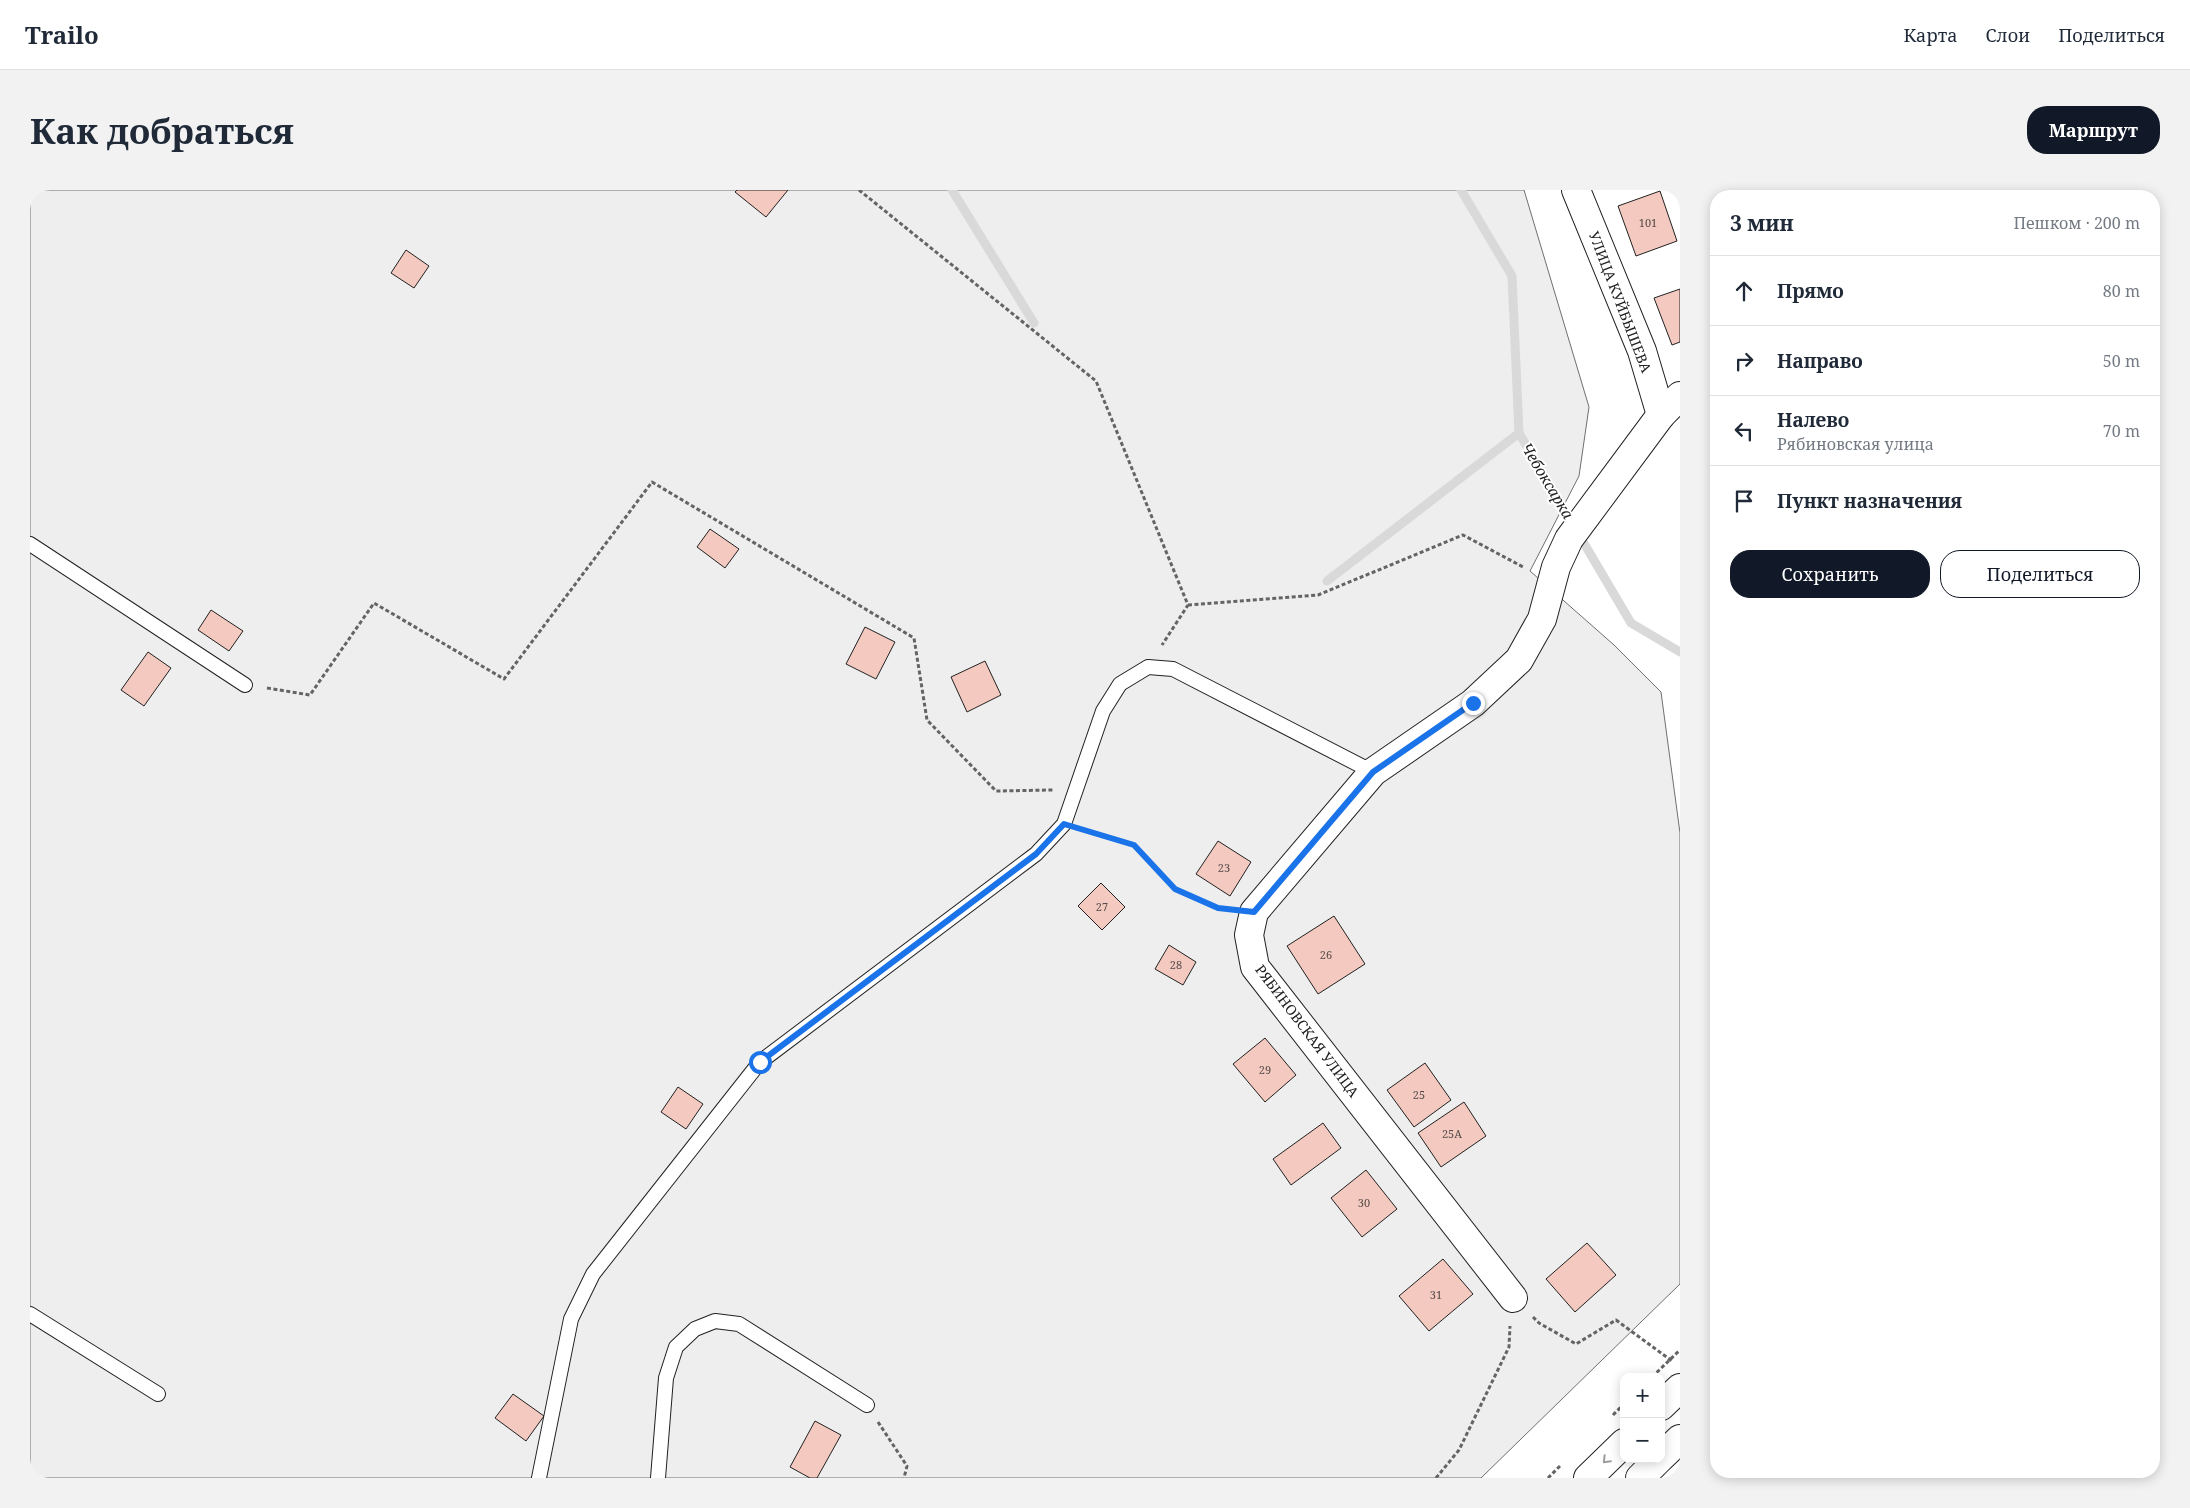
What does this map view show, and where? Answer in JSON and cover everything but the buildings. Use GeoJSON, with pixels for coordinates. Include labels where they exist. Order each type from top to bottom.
{"type":"FeatureCollection","features":[{"type":"Feature","properties":{"kind":"street","name":"УЛИЦА КУЙБЫШЕВА"},"geometry":{"type":"LineString","coordinates":[[1576,190],[1642,351],[1661,415]]}},
{"type":"Feature","properties":{"kind":"street","name":"РЯБИНОВСКАЯ УЛИЦА"},"geometry":{"type":"LineString","coordinates":[[1513,1298],[1255,967],[1249,935],[1254,912],[1373,772],[1473,703],[1519,660],[1542,619],[1556,567],[1568,539],[1661,415],[1680,396]]}},
{"type":"Feature","properties":{"kind":"street"},"geometry":{"type":"LineString","coordinates":[[1665,1402],[1680,1388]]}},
{"type":"Feature","properties":{"kind":"street"},"geometry":{"type":"LineString","coordinates":[[1588,1478],[1620,1447]]}},
{"type":"Feature","properties":{"kind":"street"},"geometry":{"type":"LineString","coordinates":[[1640,1478],[1667,1451]]}},
{"type":"Feature","properties":{"kind":"lane"},"geometry":{"type":"LineString","coordinates":[[30,544],[245,685]]}},
{"type":"Feature","properties":{"kind":"lane"},"geometry":{"type":"LineString","coordinates":[[539,1478],[571,1319],[593,1274],[760,1062],[1036,854],[1064,824],[1103,711],[1120,684],[1148,667],[1174,669],[1373,772]]}},
{"type":"Feature","properties":{"kind":"lane"},"geometry":{"type":"LineString","coordinates":[[30,1314],[158,1394]]}},
{"type":"Feature","properties":{"kind":"lane"},"geometry":{"type":"LineString","coordinates":[[658,1478],[666,1378],[676,1347],[695,1329],[715,1321],[739,1324],[867,1405]]}},
{"type":"Feature","properties":{"kind":"path"},"geometry":{"type":"LineString","coordinates":[[859,190],[1096,382],[1188,605]]}},
{"type":"Feature","properties":{"kind":"path"},"geometry":{"type":"LineString","coordinates":[[245,685],[310,695],[374,603],[504,679],[652,482],[914,638],[927,720],[996,790],[1076,789]]}},
{"type":"Feature","properties":{"kind":"path"},"geometry":{"type":"LineString","coordinates":[[1188,605],[1318,594],[1463,535],[1530,571],[1556,567]]}},
{"type":"Feature","properties":{"kind":"path"},"geometry":{"type":"LineString","coordinates":[[1148,667],[1188,605]]}},
{"type":"Feature","properties":{"kind":"path"},"geometry":{"type":"LineString","coordinates":[[1064,824],[1134,845],[1175,889],[1218,908],[1254,912]]}},
{"type":"Feature","properties":{"kind":"path"},"geometry":{"type":"LineString","coordinates":[[1513,1298],[1540,1323],[1576,1344],[1616,1320],[1680,1367]]}},
{"type":"Feature","properties":{"kind":"path"},"geometry":{"type":"LineString","coordinates":[[1436,1478],[1459,1450],[1509,1347],[1513,1298]]}},
{"type":"Feature","properties":{"kind":"path"},"geometry":{"type":"LineString","coordinates":[[1656,1373],[1680,1350]]}},
{"type":"Feature","properties":{"kind":"path"},"geometry":{"type":"LineString","coordinates":[[867,1405],[907,1466],[904,1478]]}},
{"type":"Feature","properties":{"kind":"shaded area"},"geometry":{"type":"Polygon","coordinates":[[[30,190],[1524,190],[1589,407],[1579,476],[1530,571],[1614,645],[1661,692],[1680,833],[1680,1284],[1481,1478],[30,1478],[30,190]]]}},
{"type":"Feature","properties":{"kind":"waterway"},"geometry":{"type":"LineString","coordinates":[[952,190],[1034,323]]}},
{"type":"Feature","properties":{"kind":"waterway","name":"Чебоксарка"},"geometry":{"type":"LineString","coordinates":[[1461,190],[1512,276],[1519,433],[1631,623],[1680,652]]}},
{"type":"Feature","properties":{"kind":"waterway"},"geometry":{"type":"LineString","coordinates":[[1327,581],[1519,433]]}},
{"type":"Feature","properties":{"kind":"route"},"geometry":{"type":"LineString","coordinates":[[760,1062],[1036,854],[1064,824],[1134,845],[1175,889],[1218,908],[1254,912],[1373,772],[1473,703]]}}]}
